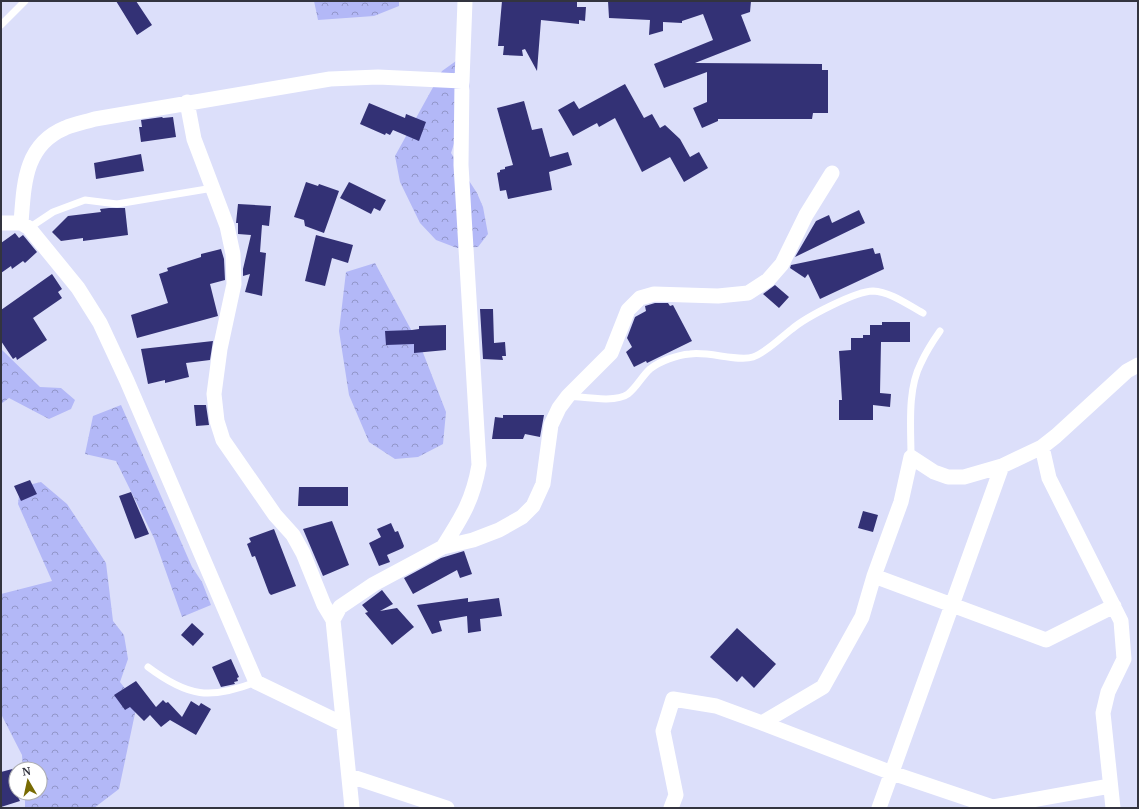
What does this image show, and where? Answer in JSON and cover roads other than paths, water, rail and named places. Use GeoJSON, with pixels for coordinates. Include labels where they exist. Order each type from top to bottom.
{"type":"FeatureCollection","features":[{"type":"Feature","properties":{"kind":"street"},"geometry":{"type":"LineString","coordinates":[[443,547],[466,510],[475,487],[479,465],[460,166],[465,1]]}},
{"type":"Feature","properties":{"kind":"street"},"geometry":{"type":"LineString","coordinates":[[343,724],[256,682],[127,380],[100,323],[78,288],[25,225],[25,177],[32,159],[44,141],[64,128],[95,119],[187,102],[330,79],[378,76],[462,81]]}},
{"type":"Feature","properties":{"kind":"street"},"geometry":{"type":"LineString","coordinates":[[187,102],[194,138],[227,226],[233,254],[234,284],[220,349],[214,394],[216,421],[223,440],[275,515],[293,535],[303,553],[324,606],[333,620],[343,724],[350,776],[352,808]]}},
{"type":"Feature","properties":{"kind":"street"},"geometry":{"type":"LineString","coordinates":[[333,620],[340,607],[374,584],[443,547],[473,540],[499,530],[522,517],[533,506],[543,484],[551,425],[559,408],[568,396],[611,353],[628,310],[640,298],[654,294],[718,296],[748,293],[768,280],[782,264],[806,215],[832,173]]}},
{"type":"Feature","properties":{"kind":"street"},"geometry":{"type":"LineString","coordinates":[[1,223],[25,225]]}},
{"type":"Feature","properties":{"kind":"street"},"geometry":{"type":"LineString","coordinates":[[762,723],[823,687],[862,616],[874,576],[901,502],[911,457],[934,472],[948,477],[964,477],[1002,466],[1042,447],[1127,371],[1138,365]]}},
{"type":"Feature","properties":{"kind":"street"},"geometry":{"type":"LineString","coordinates":[[1042,447],[1049,478],[1114,606],[1120,621],[1124,659],[1108,692],[1103,713],[1113,808]]}},
{"type":"Feature","properties":{"kind":"street"},"geometry":{"type":"LineString","coordinates":[[879,808],[1002,466]]}},
{"type":"Feature","properties":{"kind":"street"},"geometry":{"type":"LineString","coordinates":[[874,576],[1046,640],[1114,606]]}},
{"type":"Feature","properties":{"kind":"street"},"geometry":{"type":"LineString","coordinates":[[671,808],[676,795],[663,731],[673,700],[716,706],[892,773],[993,807],[1110,786]]}},
{"type":"Feature","properties":{"kind":"street"},"geometry":{"type":"LineString","coordinates":[[350,776],[447,808]]}},
{"type":"Feature","properties":{"kind":"lane"},"geometry":{"type":"LineString","coordinates":[[1,25],[25,1]]}},
{"type":"Feature","properties":{"kind":"lane"},"geometry":{"type":"LineString","coordinates":[[25,225],[53,212],[85,200],[118,204],[213,188]]}},
{"type":"Feature","properties":{"kind":"lane"},"geometry":{"type":"LineString","coordinates":[[568,396],[612,399],[628,394],[651,368],[672,358],[690,354],[709,353],[743,359],[752,358],[760,354],[800,322],[860,292],[874,291],[892,296],[923,313]]}},
{"type":"Feature","properties":{"kind":"lane"},"geometry":{"type":"LineString","coordinates":[[911,457],[911,412],[914,384],[920,363],[940,331]]}},
{"type":"Feature","properties":{"kind":"lane"},"geometry":{"type":"LineString","coordinates":[[148,667],[170,683],[198,694],[235,690],[256,682]]}}]}
